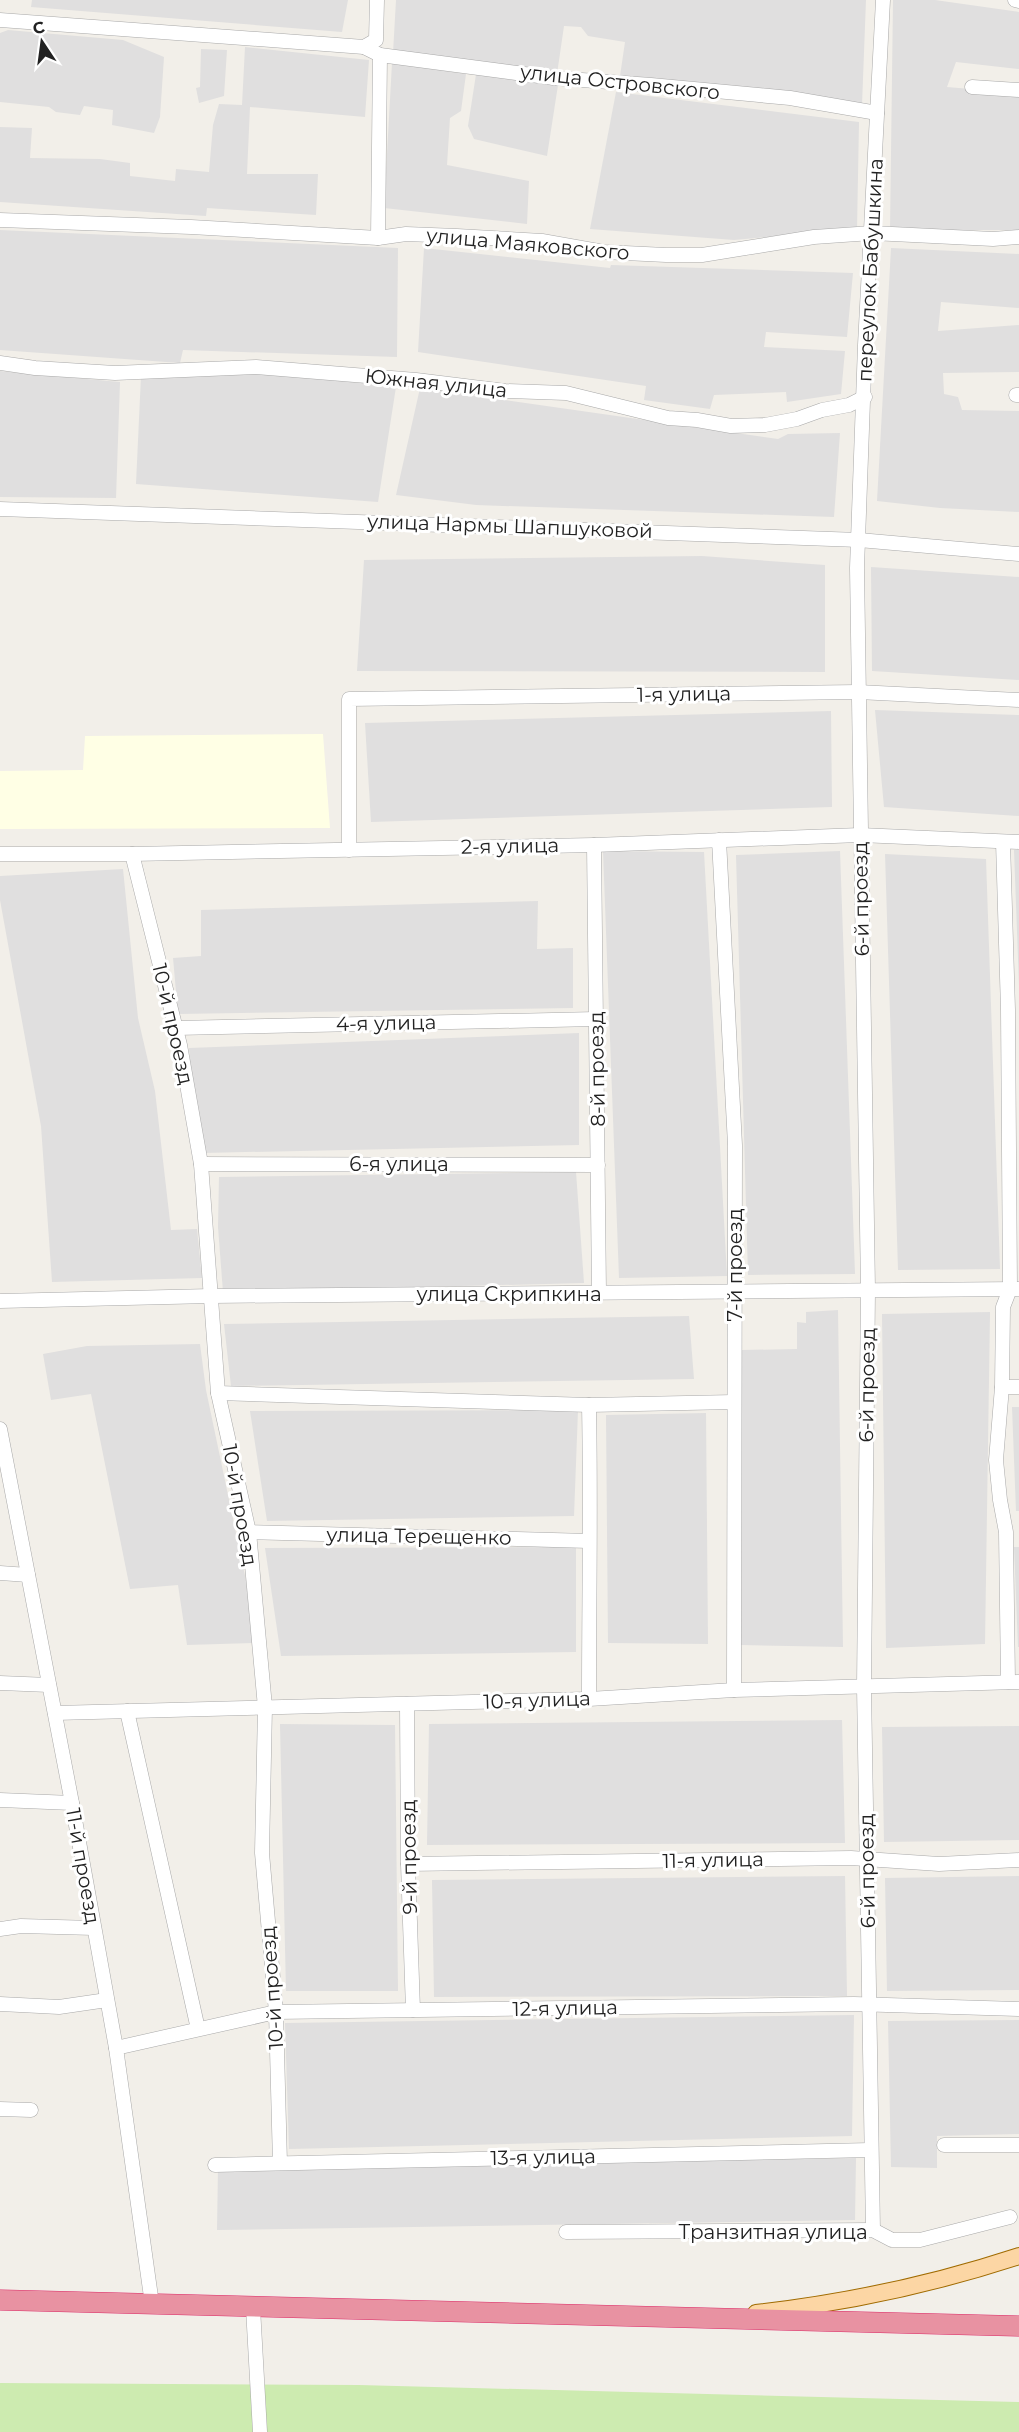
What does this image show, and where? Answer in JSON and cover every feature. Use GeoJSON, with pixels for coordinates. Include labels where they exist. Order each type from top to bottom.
{"type":"FeatureCollection","features":[{"type":"Feature","properties":{"kind":"highway"},"geometry":{"type":"LineString","coordinates":[[0,2300],[1019,2326]]}},
{"type":"Feature","properties":{"kind":"main road"},"geometry":{"type":"LineString","coordinates":[[716,2317],[822,2305],[905,2287],[1019,2256]]}},
{"type":"Feature","properties":{"kind":"street"},"geometry":{"type":"LineString","coordinates":[[364,47],[376,40],[376,0]]}},
{"type":"Feature","properties":{"kind":"street","name":"переулок Бабушкина"},"geometry":{"type":"LineString","coordinates":[[859,540],[883,0]]}},
{"type":"Feature","properties":{"kind":"street","name":"улица Островского"},"geometry":{"type":"LineString","coordinates":[[0,20],[364,47],[380,54],[554,78],[790,98],[877,113]]}},
{"type":"Feature","properties":{"kind":"street"},"geometry":{"type":"LineString","coordinates":[[378,238],[380,54]]}},
{"type":"Feature","properties":{"kind":"street"},"geometry":{"type":"LineString","coordinates":[[972,87],[1019,90]]}},
{"type":"Feature","properties":{"kind":"street","name":"улица Маяковского"},"geometry":{"type":"LineString","coordinates":[[0,220],[191,227],[378,238],[406,234],[457,236],[542,241],[604,252],[693,255],[814,237],[872,233],[993,239],[1019,237]]}},
{"type":"Feature","properties":{"kind":"street","name":"Южная улица"},"geometry":{"type":"LineString","coordinates":[[0,363],[35,368],[115,373],[256,367],[416,380],[505,391],[566,393],[668,418],[731,426],[765,425],[797,419],[822,410],[849,405],[865,398]]}},
{"type":"Feature","properties":{"kind":"street","name":"улица Нармы Шапшуковой"},"geometry":{"type":"LineString","coordinates":[[0,508],[859,540],[1019,554]]}},
{"type":"Feature","properties":{"kind":"street","name":"6-й проезд"},"geometry":{"type":"LineString","coordinates":[[859,540],[858,692],[868,1290],[864,1687],[873,2230]]}},
{"type":"Feature","properties":{"kind":"street","name":"1-я улица"},"geometry":{"type":"LineString","coordinates":[[349,850],[349,699],[858,692],[1019,700]]}},
{"type":"Feature","properties":{"kind":"street","name":"2-я улица"},"geometry":{"type":"LineString","coordinates":[[0,854],[132,854],[594,845],[860,836],[1019,842]]}},
{"type":"Feature","properties":{"kind":"street","name":"7-й проезд"},"geometry":{"type":"LineString","coordinates":[[719,840],[735,1145],[734,1690]]}},
{"type":"Feature","properties":{"kind":"street"},"geometry":{"type":"LineString","coordinates":[[1003,842],[1013,1010],[1015,1289],[1003,1307],[1002,1387],[996,1460],[1000,1500],[1012,1532],[1014,1682]]}},
{"type":"Feature","properties":{"kind":"street","name":"8-й проезд"},"geometry":{"type":"LineString","coordinates":[[594,845],[599,1293]]}},
{"type":"Feature","properties":{"kind":"street","name":"10-й проезд"},"geometry":{"type":"LineString","coordinates":[[132,854],[176,1028],[201,1164],[218,1393],[249,1532],[265,1707],[262,1853],[276,2012],[280,2163]]}},
{"type":"Feature","properties":{"kind":"street","name":"4-я улица"},"geometry":{"type":"LineString","coordinates":[[176,1028],[596,1019]]}},
{"type":"Feature","properties":{"kind":"street","name":"6-я улица"},"geometry":{"type":"LineString","coordinates":[[201,1164],[598,1164]]}},
{"type":"Feature","properties":{"kind":"street","name":"улица Скрипкина"},"geometry":{"type":"LineString","coordinates":[[0,1301],[211,1296],[1015,1289]]}},
{"type":"Feature","properties":{"kind":"street"},"geometry":{"type":"LineString","coordinates":[[1002,1387],[1019,1387]]}},
{"type":"Feature","properties":{"kind":"street"},"geometry":{"type":"LineString","coordinates":[[218,1393],[589,1405],[734,1402]]}},
{"type":"Feature","properties":{"kind":"street"},"geometry":{"type":"LineString","coordinates":[[588,1699],[591,1504],[589,1405]]}},
{"type":"Feature","properties":{"kind":"street","name":"11-й проезд"},"geometry":{"type":"LineString","coordinates":[[0,1429],[3,1462],[55,1713],[116,2048],[152,2304]]}},
{"type":"Feature","properties":{"kind":"street","name":"улица Терещенко"},"geometry":{"type":"LineString","coordinates":[[249,1532],[589,1540]]}},
{"type":"Feature","properties":{"kind":"street"},"geometry":{"type":"LineString","coordinates":[[0,1573],[28,1575]]}},
{"type":"Feature","properties":{"kind":"street","name":"10-я улица"},"geometry":{"type":"LineString","coordinates":[[55,1713],[588,1699],[734,1690],[1014,1682]]}},
{"type":"Feature","properties":{"kind":"street"},"geometry":{"type":"LineString","coordinates":[[0,1683],[49,1685]]}},
{"type":"Feature","properties":{"kind":"street","name":"9-й проезд"},"geometry":{"type":"LineString","coordinates":[[407,1704],[408,1864],[413,2010]]}},
{"type":"Feature","properties":{"kind":"street"},"geometry":{"type":"LineString","coordinates":[[127,1711],[198,2030]]}},
{"type":"Feature","properties":{"kind":"street"},"geometry":{"type":"LineString","coordinates":[[0,1800],[72,1803]]}},
{"type":"Feature","properties":{"kind":"street","name":"11-я улица"},"geometry":{"type":"LineString","coordinates":[[408,1864],[867,1859],[939,1864],[1019,1860]]}},
{"type":"Feature","properties":{"kind":"street"},"geometry":{"type":"LineString","coordinates":[[0,1929],[21,1926],[94,1928]]}},
{"type":"Feature","properties":{"kind":"street"},"geometry":{"type":"LineString","coordinates":[[0,2004],[59,2007],[107,2000]]}},
{"type":"Feature","properties":{"kind":"street","name":"12-я улица"},"geometry":{"type":"LineString","coordinates":[[116,2048],[276,2012],[869,2005],[1019,2009]]}},
{"type":"Feature","properties":{"kind":"street"},"geometry":{"type":"LineString","coordinates":[[0,2109],[31,2110]]}},
{"type":"Feature","properties":{"kind":"street"},"geometry":{"type":"LineString","coordinates":[[944,2145],[1019,2145]]}},
{"type":"Feature","properties":{"kind":"street","name":"13-я улица"},"geometry":{"type":"LineString","coordinates":[[215,2165],[870,2150]]}},
{"type":"Feature","properties":{"kind":"street","name":"Транзитная улица"},"geometry":{"type":"LineString","coordinates":[[566,2232],[873,2230],[892,2240],[920,2240],[1010,2217]]}},
{"type":"Feature","properties":{"kind":"street"},"geometry":{"type":"LineString","coordinates":[[253,2308],[260,2432]]}},
{"type":"Feature","properties":{"kind":"shaded area"},"geometry":{"type":"Polygon","coordinates":[[[32,0],[348,0],[342,32],[31,7],[32,0]]]}},
{"type":"Feature","properties":{"kind":"shaded area"},"geometry":{"type":"Polygon","coordinates":[[[396,0],[866,0],[862,105],[620,76],[625,42],[588,36],[581,27],[564,26],[557,74],[393,53],[396,0]]]}},
{"type":"Feature","properties":{"kind":"shaded area"},"geometry":{"type":"Polygon","coordinates":[[[893,0],[935,0],[1019,12],[1019,69],[956,62],[947,87],[1019,93],[1019,230],[890,230],[893,0]]]}},
{"type":"Feature","properties":{"kind":"shaded area"},"geometry":{"type":"Polygon","coordinates":[[[8,30],[123,40],[164,57],[160,117],[154,133],[112,125],[113,110],[84,106],[80,115],[56,112],[49,107],[0,102],[0,33],[8,30]]]}},
{"type":"Feature","properties":{"kind":"shaded area"},"geometry":{"type":"Polygon","coordinates":[[[245,47],[369,60],[365,117],[250,107],[247,174],[318,174],[316,215],[207,208],[206,216],[0,202],[0,127],[32,128],[30,158],[100,159],[130,163],[130,176],[175,181],[176,169],[209,172],[213,125],[219,104],[242,105],[245,47]]]}},
{"type":"Feature","properties":{"kind":"shaded area"},"geometry":{"type":"Polygon","coordinates":[[[201,49],[227,50],[224,96],[199,103],[196,88],[200,87],[201,49]]]}},
{"type":"Feature","properties":{"kind":"shaded area"},"geometry":{"type":"Polygon","coordinates":[[[392,63],[466,74],[461,111],[450,118],[447,165],[529,181],[527,224],[384,208],[392,63]]]}},
{"type":"Feature","properties":{"kind":"shaded area"},"geometry":{"type":"Polygon","coordinates":[[[477,68],[558,85],[547,156],[474,139],[468,126],[477,68]]]}},
{"type":"Feature","properties":{"kind":"shaded area"},"geometry":{"type":"Polygon","coordinates":[[[616,92],[859,122],[857,229],[734,240],[590,229],[616,92]]]}},
{"type":"Feature","properties":{"kind":"shaded area"},"geometry":{"type":"Polygon","coordinates":[[[0,230],[398,248],[397,357],[183,350],[180,363],[0,350],[0,230]]]}},
{"type":"Feature","properties":{"kind":"shaded area"},"geometry":{"type":"Polygon","coordinates":[[[424,248],[610,268],[611,265],[853,273],[847,337],[766,332],[764,347],[845,351],[841,394],[787,402],[786,392],[714,395],[710,409],[644,400],[646,386],[418,352],[424,248]]]}},
{"type":"Feature","properties":{"kind":"shaded area"},"geometry":{"type":"Polygon","coordinates":[[[891,248],[1019,254],[1019,308],[941,302],[938,331],[1019,325],[1019,372],[943,373],[944,394],[958,397],[962,410],[1019,411],[1019,512],[940,508],[877,501],[891,248]]]}},
{"type":"Feature","properties":{"kind":"shaded area"},"geometry":{"type":"Polygon","coordinates":[[[0,371],[120,382],[116,498],[0,497],[0,371]]]}},
{"type":"Feature","properties":{"kind":"shaded area"},"geometry":{"type":"Polygon","coordinates":[[[253,371],[396,387],[378,502],[136,484],[141,376],[253,371]]]}},
{"type":"Feature","properties":{"kind":"shaded area"},"geometry":{"type":"Polygon","coordinates":[[[420,388],[778,439],[788,434],[840,433],[834,517],[476,505],[396,495],[420,388]]]}},
{"type":"Feature","properties":{"kind":"shaded area"},"geometry":{"type":"Polygon","coordinates":[[[702,556],[825,565],[825,672],[357,671],[364,560],[702,556]]]}},
{"type":"Feature","properties":{"kind":"shaded area"},"geometry":{"type":"Polygon","coordinates":[[[871,567],[1019,577],[1019,680],[872,671],[871,567]]]}},
{"type":"Feature","properties":{"kind":"shaded area"},"geometry":{"type":"Polygon","coordinates":[[[875,710],[1019,715],[1019,816],[884,807],[875,710]]]}},
{"type":"Feature","properties":{"kind":"shaded area"},"geometry":{"type":"Polygon","coordinates":[[[831,711],[832,807],[371,822],[365,723],[831,711]]]}},
{"type":"Feature","properties":{"kind":"shaded area"},"geometry":{"type":"Polygon","coordinates":[[[323,734],[330,828],[0,829],[0,771],[83,770],[85,736],[323,734]]]}},
{"type":"Feature","properties":{"kind":"shaded area"},"geometry":{"type":"Polygon","coordinates":[[[1014,850],[1019,850],[1019,985],[1014,850]]]}},
{"type":"Feature","properties":{"kind":"shaded area"},"geometry":{"type":"Polygon","coordinates":[[[603,851],[704,852],[727,1276],[619,1278],[603,851]]]}},
{"type":"Feature","properties":{"kind":"shaded area"},"geometry":{"type":"Polygon","coordinates":[[[840,851],[855,1274],[748,1275],[736,855],[840,851]]]}},
{"type":"Feature","properties":{"kind":"shaded area"},"geometry":{"type":"Polygon","coordinates":[[[885,854],[986,859],[1000,1269],[898,1270],[885,854]]]}},
{"type":"Feature","properties":{"kind":"shaded area"},"geometry":{"type":"Polygon","coordinates":[[[123,869],[138,1018],[155,1091],[171,1230],[197,1229],[202,1278],[52,1282],[41,1126],[0,900],[0,876],[123,869]]]}},
{"type":"Feature","properties":{"kind":"shaded area"},"geometry":{"type":"Polygon","coordinates":[[[538,901],[537,949],[573,948],[573,1008],[178,1014],[173,958],[201,956],[201,910],[538,901]]]}},
{"type":"Feature","properties":{"kind":"shaded area"},"geometry":{"type":"Polygon","coordinates":[[[579,1033],[579,1145],[203,1153],[192,1095],[189,1048],[579,1033]]]}},
{"type":"Feature","properties":{"kind":"shaded area"},"geometry":{"type":"Polygon","coordinates":[[[576,1172],[584,1283],[223,1292],[218,1227],[219,1177],[576,1172]]]}},
{"type":"Feature","properties":{"kind":"shaded area"},"geometry":{"type":"Polygon","coordinates":[[[838,1310],[843,1647],[741,1645],[742,1350],[797,1349],[797,1322],[806,1323],[806,1312],[838,1310]]]}},
{"type":"Feature","properties":{"kind":"shaded area"},"geometry":{"type":"Polygon","coordinates":[[[990,1312],[985,1644],[886,1648],[882,1314],[990,1312]]]}},
{"type":"Feature","properties":{"kind":"shaded area"},"geometry":{"type":"Polygon","coordinates":[[[689,1316],[694,1379],[231,1386],[224,1324],[689,1316]]]}},
{"type":"Feature","properties":{"kind":"shaded area"},"geometry":{"type":"Polygon","coordinates":[[[200,1344],[206,1390],[249,1595],[253,1643],[187,1645],[178,1585],[130,1589],[91,1394],[51,1400],[43,1354],[87,1346],[200,1344]]]}},
{"type":"Feature","properties":{"kind":"shaded area"},"geometry":{"type":"Polygon","coordinates":[[[1012,1407],[1019,1407],[1019,1511],[1016,1511],[1012,1407]]]}},
{"type":"Feature","properties":{"kind":"shaded area"},"geometry":{"type":"Polygon","coordinates":[[[578,1410],[574,1516],[267,1521],[250,1411],[578,1410]]]}},
{"type":"Feature","properties":{"kind":"shaded area"},"geometry":{"type":"Polygon","coordinates":[[[706,1413],[708,1644],[608,1643],[606,1415],[706,1413]]]}},
{"type":"Feature","properties":{"kind":"shaded area"},"geometry":{"type":"Polygon","coordinates":[[[576,1547],[576,1652],[281,1656],[265,1548],[576,1547]]]}},
{"type":"Feature","properties":{"kind":"shaded area"},"geometry":{"type":"Polygon","coordinates":[[[1014,1547],[1019,1547],[1019,1647],[1018,1647],[1014,1547]]]}},
{"type":"Feature","properties":{"kind":"shaded area"},"geometry":{"type":"Polygon","coordinates":[[[842,1720],[845,1843],[427,1845],[429,1724],[842,1720]]]}},
{"type":"Feature","properties":{"kind":"shaded area"},"geometry":{"type":"Polygon","coordinates":[[[280,1724],[395,1725],[398,1991],[286,1991],[280,1724]]]}},
{"type":"Feature","properties":{"kind":"shaded area"},"geometry":{"type":"Polygon","coordinates":[[[1019,1726],[1019,1840],[884,1842],[882,1727],[1019,1726]]]}},
{"type":"Feature","properties":{"kind":"shaded area"},"geometry":{"type":"Polygon","coordinates":[[[845,1876],[847,1996],[434,1997],[432,1880],[845,1876]]]}},
{"type":"Feature","properties":{"kind":"shaded area"},"geometry":{"type":"Polygon","coordinates":[[[1019,1876],[1019,1990],[887,1991],[885,1878],[1019,1876]]]}},
{"type":"Feature","properties":{"kind":"shaded area"},"geometry":{"type":"Polygon","coordinates":[[[854,2015],[852,2136],[289,2149],[285,2023],[854,2015]]]}},
{"type":"Feature","properties":{"kind":"shaded area"},"geometry":{"type":"Polygon","coordinates":[[[1019,2020],[1019,2134],[937,2136],[937,2168],[891,2167],[888,2021],[1019,2020]]]}},
{"type":"Feature","properties":{"kind":"shaded area"},"geometry":{"type":"Polygon","coordinates":[[[856,2158],[855,2220],[217,2230],[218,2168],[856,2158]]]}},
{"type":"Feature","properties":{"kind":"green space"},"geometry":{"type":"Polygon","coordinates":[[[0,2383],[359,2385],[1019,2402],[1019,2432],[0,2432],[0,2383]]]}}]}
